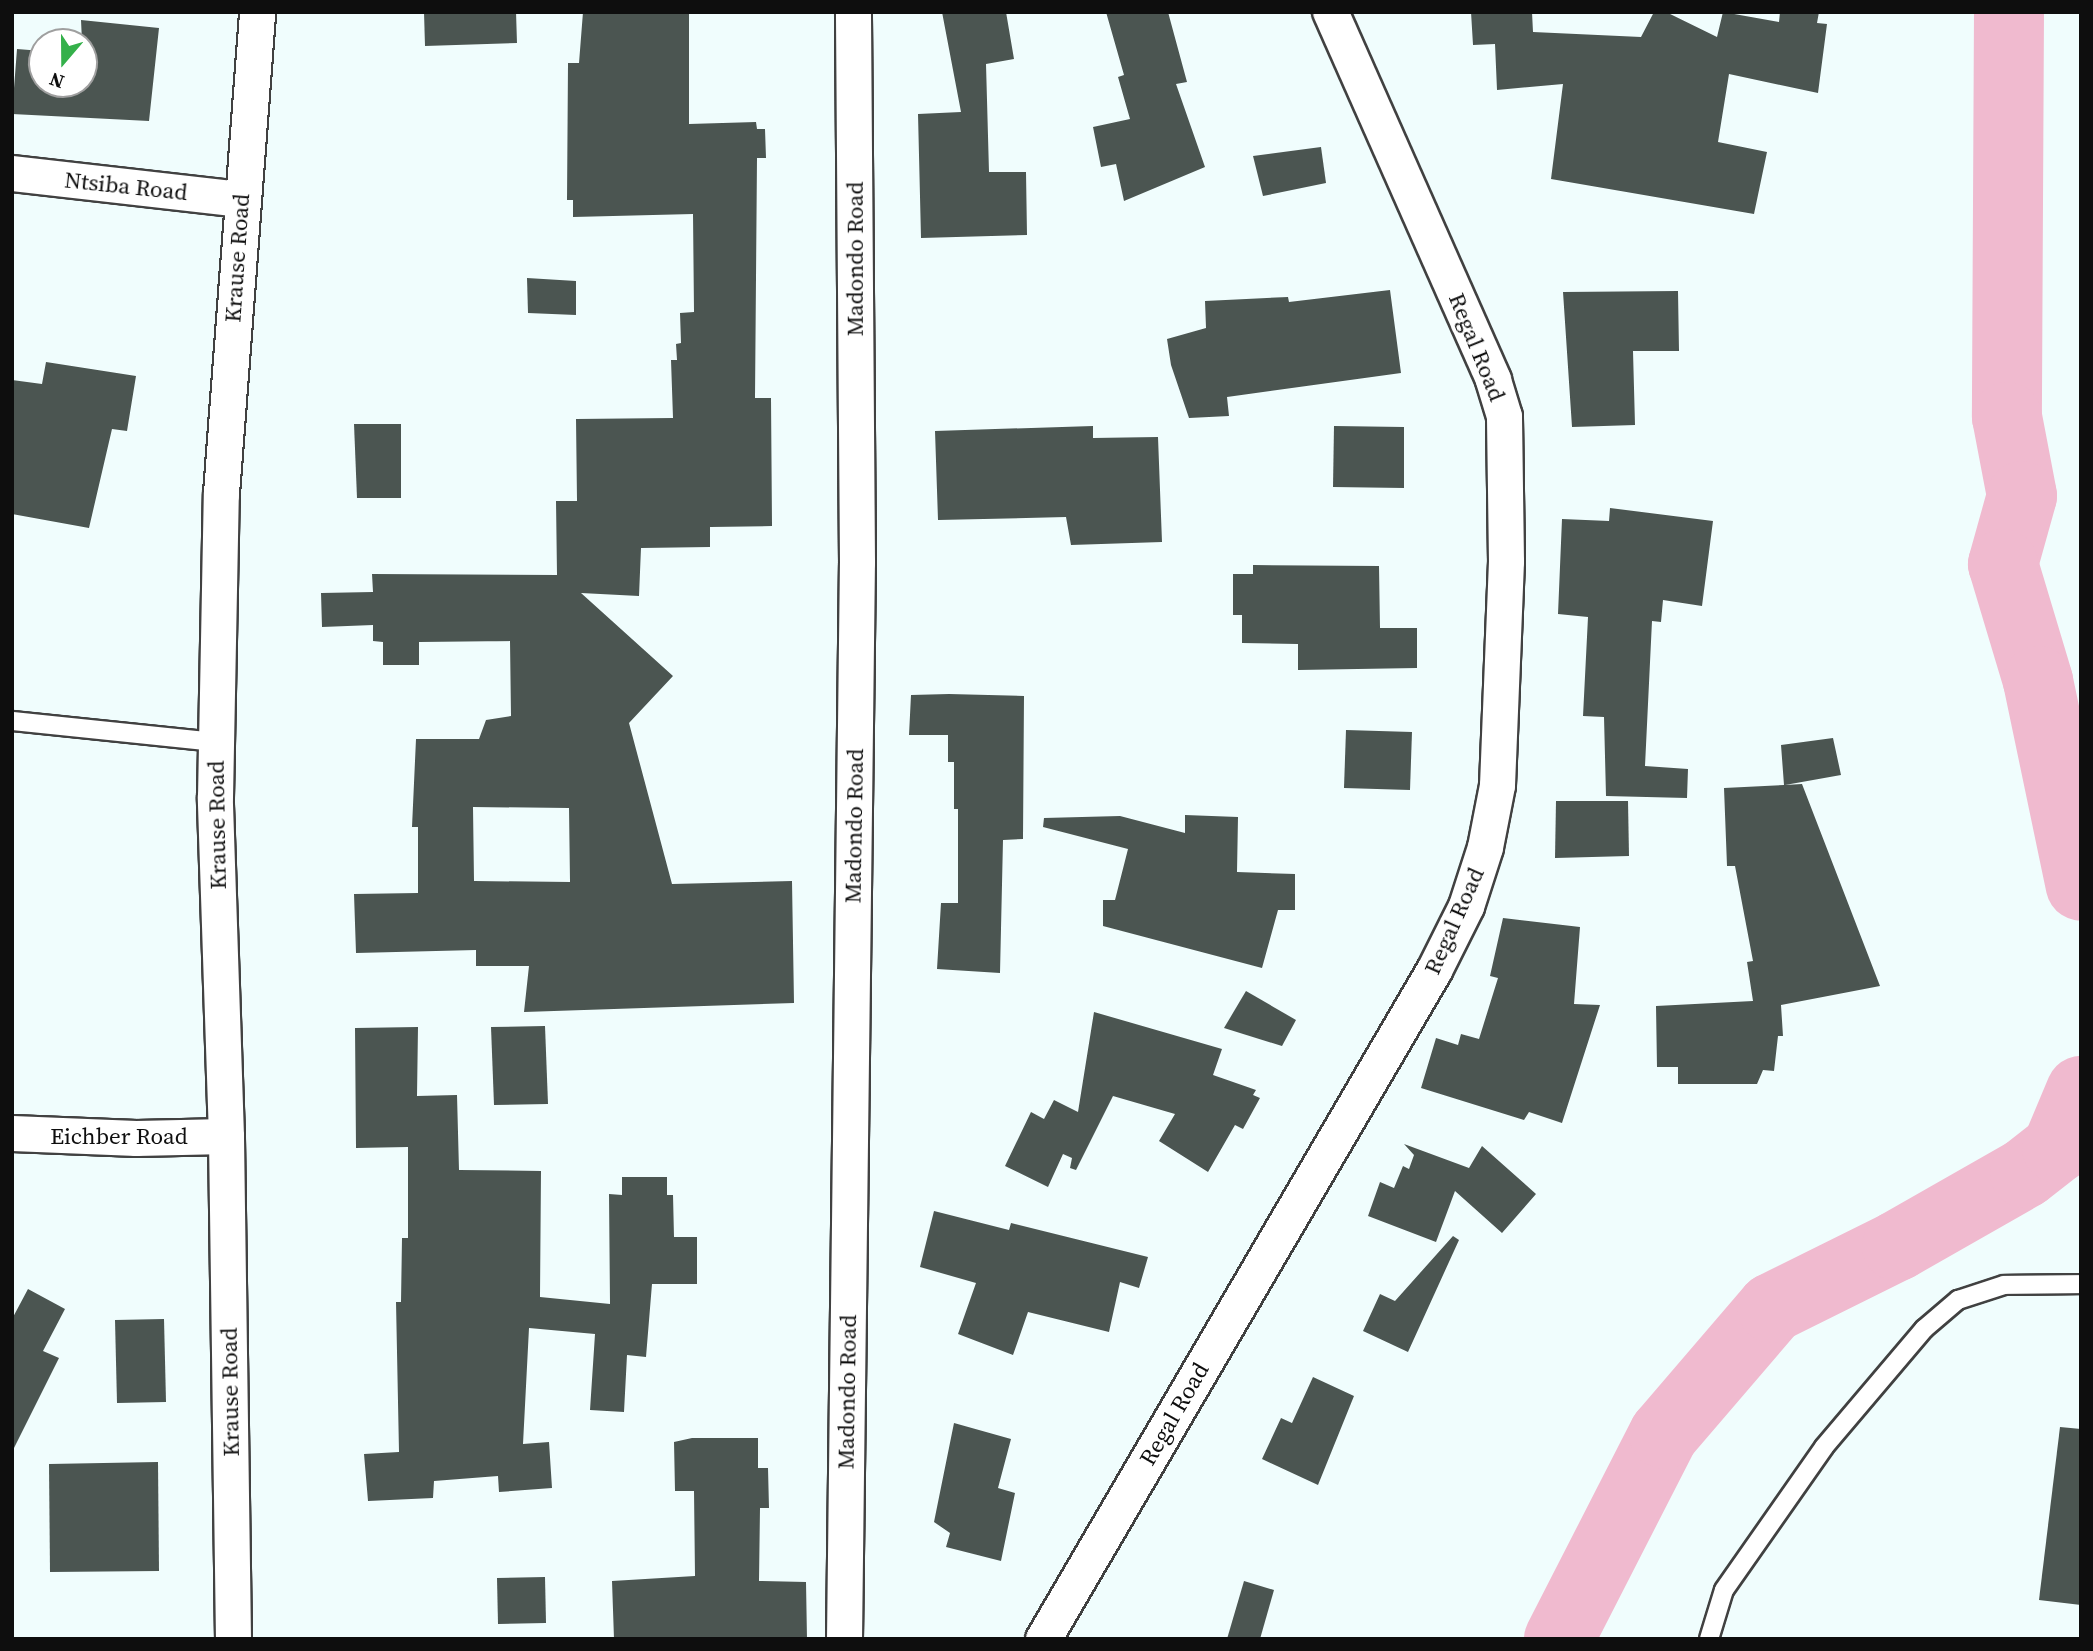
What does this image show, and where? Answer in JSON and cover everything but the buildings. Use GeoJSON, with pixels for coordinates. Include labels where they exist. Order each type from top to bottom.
{"type":"FeatureCollection","features":[{"type":"Feature","properties":{"kind":"street","name":"Krause Road"},"geometry":{"type":"LineString","coordinates":[[233,1639],[226,1136],[216,742],[221,493],[240,199],[257,12]]}},
{"type":"Feature","properties":{"kind":"street","name":"Madondo Road"},"geometry":{"type":"LineString","coordinates":[[844,1639],[857,562],[853,12]]}},
{"type":"Feature","properties":{"kind":"street","name":"Regal Road"},"geometry":{"type":"LineString","coordinates":[[1043,1639],[1434,970],[1466,906],[1485,847],[1497,785],[1506,561],[1504,416],[1493,379],[1330,12]]}},
{"type":"Feature","properties":{"kind":"street","name":"Ntsiba Road"},"geometry":{"type":"LineString","coordinates":[[12,173],[240,199]]}},
{"type":"Feature","properties":{"kind":"street","name":"Eichber Road"},"geometry":{"type":"LineString","coordinates":[[12,1133],[136,1138],[226,1136]]}},
{"type":"Feature","properties":{"kind":"lane"},"geometry":{"type":"LineString","coordinates":[[12,721],[216,742]]}},
{"type":"Feature","properties":{"kind":"lane"},"geometry":{"type":"LineString","coordinates":[[1709,1639],[1724,1590],[1824,1447],[1924,1329],[1958,1300],[2004,1285],[2081,1284]]}},
{"type":"Feature","properties":{"kind":"waterway"},"geometry":{"type":"LineString","coordinates":[[2009,12],[2007,417],[2022,496],[2003,564],[2038,681],[2081,886]]}},
{"type":"Feature","properties":{"kind":"waterway"},"geometry":{"type":"LineString","coordinates":[[1559,1639],[1664,1434],[1772,1308],[1897,1246],[2025,1173],[2057,1148],[2081,1091]]}}]}
